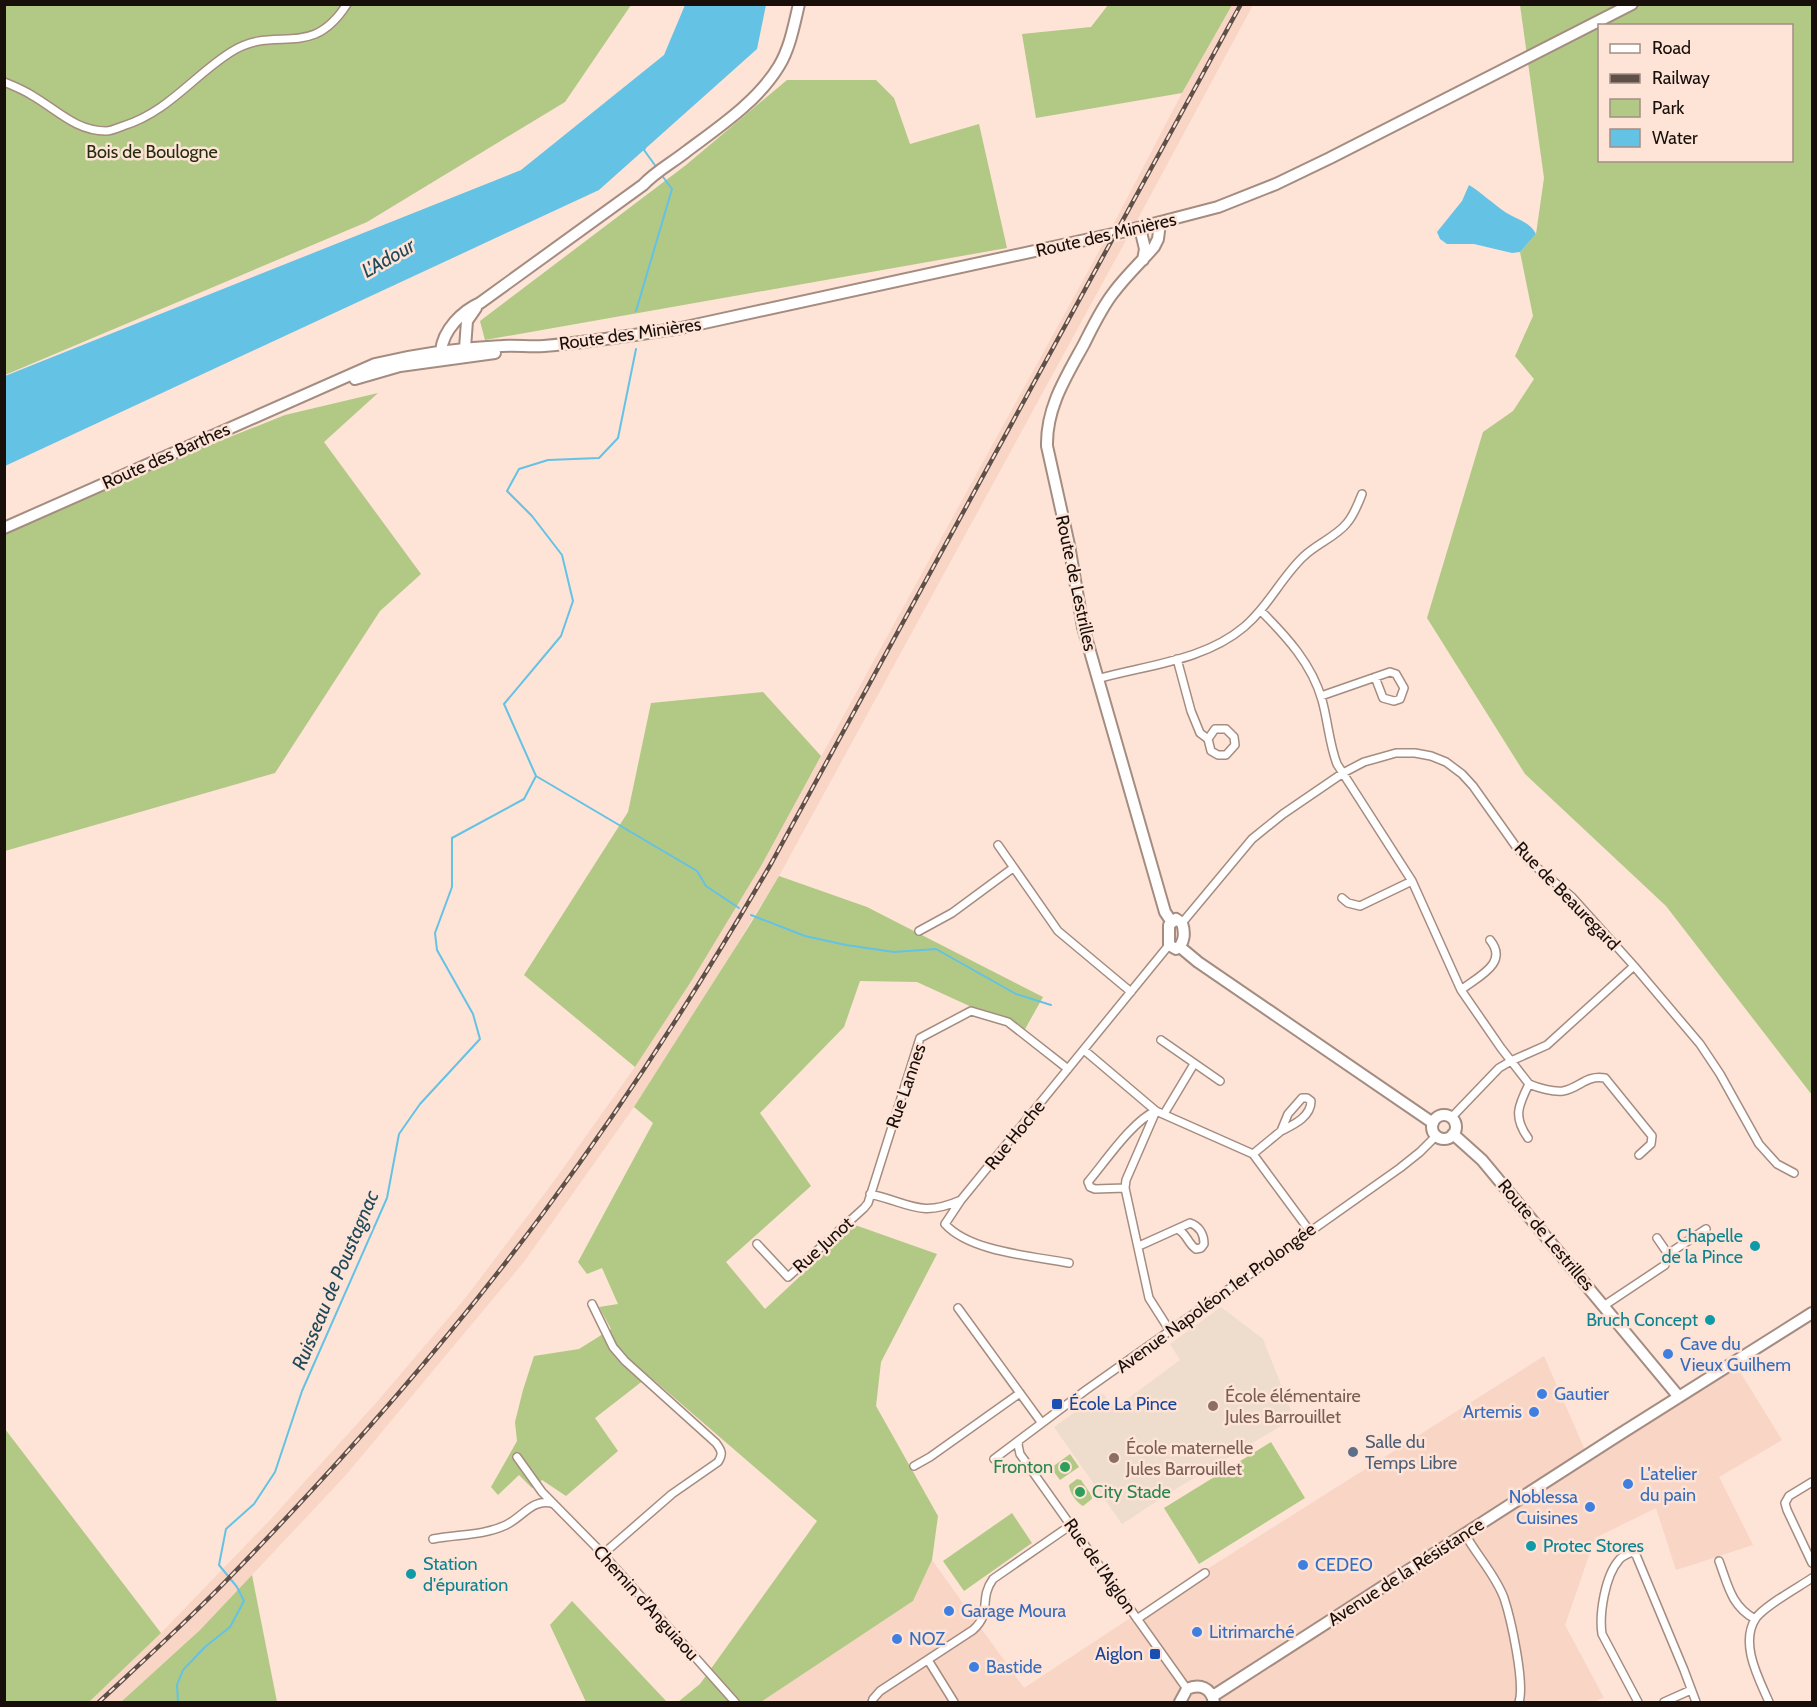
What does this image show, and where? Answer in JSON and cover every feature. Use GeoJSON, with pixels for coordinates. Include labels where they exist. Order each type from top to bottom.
{"type":"FeatureCollection","features":[{"type":"Feature","properties":{"kind":"main road"},"geometry":{"type":"LineString","coordinates":[[443,355],[448,330],[470,307],[480,303],[643,185],[760,91],[785,54],[799,4]]}},
{"type":"Feature","properties":{"kind":"main road","name":"Route des Minières"},"geometry":{"type":"LineString","coordinates":[[443,355],[465,348],[540,346],[618,338],[681,328],[1140,228],[1218,207],[1276,184],[1632,4]]}},
{"type":"Feature","properties":{"kind":"main road","name":"Route de Lestrilles"},"geometry":{"type":"LineString","coordinates":[[1160,223],[1158,239],[1154,247],[1113,293],[1061,387],[1052,408],[1047,429],[1047,446],[1070,545],[1083,627],[1097,679],[1165,912],[1177,922]]}},
{"type":"Feature","properties":{"kind":"main road"},"geometry":{"type":"LineString","coordinates":[[1140,228],[1145,249],[1143,261]]}},
{"type":"Feature","properties":{"kind":"main road"},"geometry":{"type":"LineString","coordinates":[[465,348],[467,321],[480,303]]}},
{"type":"Feature","properties":{"kind":"main road","name":"Route des Minières"},"geometry":{"type":"LineString","coordinates":[[443,355],[525,350],[540,346]]}},
{"type":"Feature","properties":{"kind":"main road","name":"Route des Barthes"},"geometry":{"type":"LineString","coordinates":[[328,385],[443,355]]}},
{"type":"Feature","properties":{"kind":"main road","name":"Route des Barthes"},"geometry":{"type":"LineString","coordinates":[[4,528],[344,376],[375,364],[408,356],[443,355]]}},
{"type":"Feature","properties":{"kind":"main road"},"geometry":{"type":"LineString","coordinates":[[1177,922],[1183,941],[1174,946],[1433,1123]]}},
{"type":"Feature","properties":{"kind":"main road"},"geometry":{"type":"LineString","coordinates":[[1439,1117],[1451,1118],[1455,1124],[1453,1134],[1447,1138],[1436,1136],[1433,1123],[1439,1117]]}},
{"type":"Feature","properties":{"kind":"main road","name":"Route de Lestrilles"},"geometry":{"type":"LineString","coordinates":[[1453,1134],[1482,1160],[1605,1305],[1679,1397]]}},
{"type":"Feature","properties":{"kind":"main road","name":"Avenue de la Résistance"},"geometry":{"type":"LineString","coordinates":[[1213,1699],[1465,1534],[1812,1314]]}},
{"type":"Feature","properties":{"kind":"main road"},"geometry":{"type":"LineString","coordinates":[[1180,1702],[1187,1689],[1202,1686],[1210,1692],[1213,1699]]}},
{"type":"Feature","properties":{"kind":"street"},"geometry":{"type":"LineString","coordinates":[[4,82],[32,95],[76,126],[107,131],[143,120],[170,102],[232,51],[253,41],[310,37],[322,32],[338,19],[347,4]]}},
{"type":"Feature","properties":{"kind":"street"},"geometry":{"type":"LineString","coordinates":[[1097,679],[1207,650],[1230,638],[1261,611],[1298,562],[1347,524],[1362,494]]}},
{"type":"Feature","properties":{"kind":"street"},"geometry":{"type":"LineString","coordinates":[[1261,611],[1300,655],[1321,696],[1332,751],[1343,774],[1412,881],[1461,990],[1529,1084],[1538,1088],[1563,1091],[1594,1076],[1605,1078],[1652,1136],[1651,1144],[1639,1155]]}},
{"type":"Feature","properties":{"kind":"street"},"geometry":{"type":"LineString","coordinates":[[1177,659],[1191,711],[1200,733],[1208,739],[1211,751],[1218,755],[1226,755],[1235,745],[1234,737],[1226,729],[1215,729],[1208,739]]}},
{"type":"Feature","properties":{"kind":"street"},"geometry":{"type":"LineString","coordinates":[[1321,696],[1375,677],[1390,672],[1396,674],[1404,688],[1400,699],[1394,701],[1383,698],[1375,677]]}},
{"type":"Feature","properties":{"kind":"street","name":"Rue de Beauregard"},"geometry":{"type":"LineString","coordinates":[[1177,922],[1252,839],[1283,814],[1343,774],[1364,762],[1396,753],[1415,753],[1446,762],[1473,786],[1517,848],[1572,897],[1634,966],[1700,1044],[1760,1144],[1777,1164],[1794,1173]]}},
{"type":"Feature","properties":{"kind":"street"},"geometry":{"type":"LineString","coordinates":[[998,845],[1058,931],[1131,992]]}},
{"type":"Feature","properties":{"kind":"street"},"geometry":{"type":"LineString","coordinates":[[919,931],[952,913],[1013,868]]}},
{"type":"Feature","properties":{"kind":"street"},"geometry":{"type":"LineString","coordinates":[[1342,898],[1348,903],[1360,906],[1412,881]]}},
{"type":"Feature","properties":{"kind":"street"},"geometry":{"type":"LineString","coordinates":[[1461,990],[1497,959],[1497,949],[1490,940]]}},
{"type":"Feature","properties":{"kind":"street","name":"Rue Hoche"},"geometry":{"type":"LineString","coordinates":[[1069,1263],[988,1246],[954,1233],[945,1224],[961,1200],[1131,992],[1174,946]]}},
{"type":"Feature","properties":{"kind":"street"},"geometry":{"type":"LineString","coordinates":[[1451,1118],[1500,1068],[1547,1045],[1634,966]]}},
{"type":"Feature","properties":{"kind":"street","name":"Rue Lannes"},"geometry":{"type":"LineString","coordinates":[[864,1208],[921,1038],[971,1011],[1008,1022],[1068,1070]]}},
{"type":"Feature","properties":{"kind":"street"},"geometry":{"type":"LineString","coordinates":[[1161,1040],[1220,1081]]}},
{"type":"Feature","properties":{"kind":"street"},"geometry":{"type":"LineString","coordinates":[[1084,1050],[1156,1111],[1253,1154],[1309,1230]]}},
{"type":"Feature","properties":{"kind":"street"},"geometry":{"type":"LineString","coordinates":[[1164,1114],[1194,1064]]}},
{"type":"Feature","properties":{"kind":"street"},"geometry":{"type":"LineString","coordinates":[[1528,1138],[1520,1126],[1519,1117],[1520,1102],[1529,1084]]}},
{"type":"Feature","properties":{"kind":"street"},"geometry":{"type":"LineString","coordinates":[[1253,1154],[1281,1131],[1299,1121],[1311,1107],[1311,1101],[1302,1098],[1295,1104],[1287,1114],[1281,1131]]}},
{"type":"Feature","properties":{"kind":"street"},"geometry":{"type":"LineString","coordinates":[[1125,1188],[1095,1189],[1090,1187],[1088,1182],[1137,1125],[1147,1115],[1156,1111]]}},
{"type":"Feature","properties":{"kind":"street"},"geometry":{"type":"LineString","coordinates":[[1156,1111],[1126,1180],[1125,1188],[1149,1298],[1170,1331]]}},
{"type":"Feature","properties":{"kind":"street","name":"Avenue Napoléon 1er Prolongée"},"geometry":{"type":"LineString","coordinates":[[994,1459],[1041,1422],[1420,1152],[1436,1136]]}},
{"type":"Feature","properties":{"kind":"street"},"geometry":{"type":"LineString","coordinates":[[870,1194],[923,1210],[935,1209],[961,1200]]}},
{"type":"Feature","properties":{"kind":"street","name":"Rue Junot"},"geometry":{"type":"LineString","coordinates":[[757,1244],[788,1277],[864,1208]]}},
{"type":"Feature","properties":{"kind":"street"},"geometry":{"type":"LineString","coordinates":[[1139,1246],[1176,1229]]}},
{"type":"Feature","properties":{"kind":"street"},"geometry":{"type":"LineString","coordinates":[[1605,1305],[1665,1265],[1668,1254],[1706,1229]]}},
{"type":"Feature","properties":{"kind":"street"},"geometry":{"type":"LineString","coordinates":[[1657,1238],[1668,1254]]}},
{"type":"Feature","properties":{"kind":"street"},"geometry":{"type":"LineString","coordinates":[[592,1304],[614,1347],[625,1361],[722,1451],[718,1462],[672,1494],[603,1554]]}},
{"type":"Feature","properties":{"kind":"street"},"geometry":{"type":"LineString","coordinates":[[958,1308],[1041,1422]]}},
{"type":"Feature","properties":{"kind":"street"},"geometry":{"type":"LineString","coordinates":[[914,1466],[1020,1393]]}},
{"type":"Feature","properties":{"kind":"street","name":"Rue de l'Aiglon"},"geometry":{"type":"LineString","coordinates":[[1019,1441],[1020,1454],[1187,1689]]}},
{"type":"Feature","properties":{"kind":"street","name":"Chemin d'Anguiaou"},"geometry":{"type":"LineString","coordinates":[[517,1457],[542,1492],[603,1554],[735,1702]]}},
{"type":"Feature","properties":{"kind":"street"},"geometry":{"type":"LineString","coordinates":[[1812,1482],[1789,1496],[1785,1503],[1786,1510],[1812,1563]]}},
{"type":"Feature","properties":{"kind":"street"},"geometry":{"type":"LineString","coordinates":[[433,1539],[445,1536],[472,1536],[494,1530],[509,1524],[537,1502],[556,1505]]}},
{"type":"Feature","properties":{"kind":"street"},"geometry":{"type":"LineString","coordinates":[[872,1702],[880,1691],[973,1630],[983,1621],[985,1590],[993,1579],[1071,1525]]}},
{"type":"Feature","properties":{"kind":"street"},"geometry":{"type":"LineString","coordinates":[[1465,1534],[1503,1597],[1521,1678],[1519,1702]]}},
{"type":"Feature","properties":{"kind":"street"},"geometry":{"type":"LineString","coordinates":[[1638,1702],[1602,1634],[1600,1623],[1600,1613],[1611,1574],[1620,1559],[1632,1552],[1636,1555],[1645,1576],[1696,1702]]}},
{"type":"Feature","properties":{"kind":"street"},"geometry":{"type":"LineString","coordinates":[[1719,1561],[1734,1602],[1739,1610],[1755,1619]]}},
{"type":"Feature","properties":{"kind":"street"},"geometry":{"type":"LineString","coordinates":[[1137,1619],[1205,1573]]}},
{"type":"Feature","properties":{"kind":"street"},"geometry":{"type":"LineString","coordinates":[[1769,1702],[1749,1650],[1750,1635],[1755,1619],[1763,1611],[1812,1578]]}},
{"type":"Feature","properties":{"kind":"street"},"geometry":{"type":"LineString","coordinates":[[928,1660],[954,1702]]}},
{"type":"Feature","properties":{"kind":"street"},"geometry":{"type":"LineString","coordinates":[[1664,1702],[1691,1690]]}},
{"type":"Feature","properties":{"kind":"shaded area"},"geometry":{"type":"Polygon","coordinates":[[[1232,5],[1253,5],[1135,224],[1111,229],[1182,93],[1232,5]]]}},
{"type":"Feature","properties":{"kind":"shaded area"},"geometry":{"type":"Polygon","coordinates":[[[1126,240],[779,876],[679,1038],[576,1189],[523,1263],[345,1476],[200,1630],[121,1702],[89,1702],[161,1633],[271,1519],[376,1403],[463,1301],[552,1184],[635,1067],[692,980],[761,866],[1103,244],[1126,240]]]}},
{"type":"Feature","properties":{"kind":"shaded area","name":"École élémentaire Jules Barrouillet"},"geometry":{"type":"Polygon","coordinates":[[[1221,1307],[1263,1339],[1294,1418],[1122,1524],[1054,1427],[1102,1393],[1115,1408],[1180,1360],[1170,1344],[1221,1307]]]}},
{"type":"Feature","properties":{"kind":"shaded area"},"geometry":{"type":"Polygon","coordinates":[[[1544,1356],[1587,1455],[1737,1367],[1782,1440],[1719,1477],[1753,1545],[1676,1570],[1656,1508],[1595,1538],[1565,1625],[1604,1698],[1592,1702],[761,1702],[913,1601],[932,1560],[1024,1688],[1141,1611],[1544,1356]]]}},
{"type":"Feature","properties":{"kind":"green space","name":"Bois de Boulogne"},"geometry":{"type":"Polygon","coordinates":[[[4,5],[631,5],[565,102],[367,222],[5,375],[4,5]]]}},
{"type":"Feature","properties":{"kind":"green space"},"geometry":{"type":"Polygon","coordinates":[[[1108,5],[1232,5],[1182,93],[1036,118],[1022,34],[1091,27],[1108,5]]]}},
{"type":"Feature","properties":{"kind":"green space"},"geometry":{"type":"Polygon","coordinates":[[[1520,5],[1812,5],[1812,1095],[1666,906],[1525,774],[1427,618],[1483,432],[1513,411],[1534,379],[1515,356],[1533,316],[1520,252],[1536,234],[1544,178],[1520,5]]]}},
{"type":"Feature","properties":{"kind":"green space"},"geometry":{"type":"Polygon","coordinates":[[[787,80],[876,80],[894,98],[910,144],[979,124],[1007,248],[485,340],[480,321],[686,165],[787,80]]]}},
{"type":"Feature","properties":{"kind":"green space"},"geometry":{"type":"Polygon","coordinates":[[[378,393],[324,442],[421,574],[380,611],[275,773],[5,851],[5,527],[285,415],[378,393]]]}},
{"type":"Feature","properties":{"kind":"green space"},"geometry":{"type":"Polygon","coordinates":[[[763,692],[821,756],[761,866],[692,980],[635,1067],[524,975],[628,812],[651,703],[763,692]]]}},
{"type":"Feature","properties":{"kind":"green space"},"geometry":{"type":"Polygon","coordinates":[[[779,876],[867,907],[1043,997],[1024,1031],[917,982],[860,981],[844,1027],[760,1113],[811,1186],[726,1262],[765,1309],[855,1225],[937,1254],[881,1362],[876,1406],[938,1516],[932,1560],[913,1601],[761,1702],[678,1702],[700,1684],[817,1521],[649,1376],[595,1418],[618,1451],[566,1496],[542,1480],[532,1488],[519,1475],[498,1495],[491,1487],[517,1441],[515,1422],[534,1356],[579,1349],[611,1329],[599,1307],[618,1304],[602,1268],[587,1274],[578,1262],[653,1123],[634,1107],[779,876]]]}},
{"type":"Feature","properties":{"kind":"green space"},"geometry":{"type":"Polygon","coordinates":[[[5,1429],[161,1633],[89,1702],[5,1702],[5,1429]]]}},
{"type":"Feature","properties":{"kind":"green space"},"geometry":{"type":"Polygon","coordinates":[[[1271,1442],[1305,1498],[1199,1564],[1164,1508],[1271,1442]]]}},
{"type":"Feature","properties":{"kind":"green space","name":"Fronton"},"geometry":{"type":"Polygon","coordinates":[[[1070,1454],[1079,1467],[1060,1480],[1051,1468],[1070,1454]]]}},
{"type":"Feature","properties":{"kind":"green space","name":"City Stade"},"geometry":{"type":"Polygon","coordinates":[[[1077,1479],[1081,1480],[1092,1496],[1092,1499],[1083,1506],[1069,1488],[1069,1485],[1077,1479]]]}},
{"type":"Feature","properties":{"kind":"green space"},"geometry":{"type":"Polygon","coordinates":[[[1012,1513],[1032,1543],[964,1591],[943,1561],[1012,1513]]]}},
{"type":"Feature","properties":{"kind":"green space"},"geometry":{"type":"Polygon","coordinates":[[[252,1575],[277,1702],[121,1702],[200,1630],[252,1575]]]}},
{"type":"Feature","properties":{"kind":"green space"},"geometry":{"type":"Polygon","coordinates":[[[572,1601],[667,1702],[586,1702],[550,1625],[572,1601]]]}},
{"type":"Feature","properties":{"kind":"water","name":"L'Adour"},"geometry":{"type":"Polygon","coordinates":[[[685,5],[766,5],[757,49],[599,190],[5,466],[5,376],[521,170],[664,55],[685,5]]]}},
{"type":"Feature","properties":{"kind":"water"},"geometry":{"type":"Polygon","coordinates":[[[1469,185],[1533,230],[1536,234],[1520,252],[1512,253],[1474,244],[1447,244],[1440,239],[1437,232],[1462,201],[1469,185]]]}},
{"type":"Feature","properties":{"kind":"waterway","name":"Ruisseau de Poustagnac"},"geometry":{"type":"LineString","coordinates":[[645,148],[644,150],[657,168]]}},
{"type":"Feature","properties":{"kind":"waterway","name":"Ruisseau de Poustagnac"},"geometry":{"type":"LineString","coordinates":[[636,311],[672,189],[660,173]]}},
{"type":"Feature","properties":{"kind":"waterway","name":"Ruisseau de Poustagnac"},"geometry":{"type":"LineString","coordinates":[[178,1702],[177,1685],[183,1670],[205,1647],[230,1627],[244,1601],[237,1587],[219,1565],[226,1529],[254,1504],[275,1472],[302,1391],[387,1198],[399,1134],[420,1104],[480,1039],[473,1014],[437,950],[435,933],[452,887],[452,838],[524,799],[536,776],[504,704],[561,636],[573,601],[562,555],[532,516],[507,491],[519,469],[548,460],[599,458],[618,438],[636,349]]}},
{"type":"Feature","properties":{"kind":"waterway"},"geometry":{"type":"LineString","coordinates":[[536,776],[697,871],[706,886],[739,908]]}},
{"type":"Feature","properties":{"kind":"waterway"},"geometry":{"type":"LineString","coordinates":[[751,915],[805,936],[846,945],[894,952],[936,949],[1016,994],[1051,1005]]}},
{"type":"Feature","properties":{"kind":"railway"},"geometry":{"type":"LineString","coordinates":[[99,1702],[225,1582],[309,1494],[390,1403],[507,1261],[575,1170],[634,1084],[719,952],[772,862],[1241,4]]}},
{"type":"Feature","properties":{"kind":"place","name":"Chapelle de la Pince"},"geometry":{"type":"Point","coordinates":[1755,1246]}},
{"type":"Feature","properties":{"kind":"place","name":"Bruch Concept"},"geometry":{"type":"Point","coordinates":[1710,1320]}},
{"type":"Feature","properties":{"kind":"place","name":"Cave du Vieux Guilhem"},"geometry":{"type":"Point","coordinates":[1668,1354]}},
{"type":"Feature","properties":{"kind":"place","name":"Gautier"},"geometry":{"type":"Point","coordinates":[1542,1394]}},
{"type":"Feature","properties":{"kind":"place","name":"École La Pince"},"geometry":{"type":"Point","coordinates":[1057,1404]}},
{"type":"Feature","properties":{"kind":"place","name":"École élémentaire Jules Barrouillet"},"geometry":{"type":"Point","coordinates":[1213,1406]}},
{"type":"Feature","properties":{"kind":"place","name":"Artemis"},"geometry":{"type":"Point","coordinates":[1534,1412]}},
{"type":"Feature","properties":{"kind":"place","name":"Salle du Temps Libre"},"geometry":{"type":"Point","coordinates":[1353,1452]}},
{"type":"Feature","properties":{"kind":"place","name":"École maternelle Jules Barrouillet"},"geometry":{"type":"Point","coordinates":[1114,1458]}},
{"type":"Feature","properties":{"kind":"place","name":"Fronton"},"geometry":{"type":"Point","coordinates":[1065,1467]}},
{"type":"Feature","properties":{"kind":"place","name":"L'atelier du pain"},"geometry":{"type":"Point","coordinates":[1628,1484]}},
{"type":"Feature","properties":{"kind":"place","name":"City Stade"},"geometry":{"type":"Point","coordinates":[1080,1492]}},
{"type":"Feature","properties":{"kind":"place","name":"Noblessa Cuisines"},"geometry":{"type":"Point","coordinates":[1590,1507]}},
{"type":"Feature","properties":{"kind":"place","name":"Protec Stores"},"geometry":{"type":"Point","coordinates":[1531,1546]}},
{"type":"Feature","properties":{"kind":"place","name":"CEDEO"},"geometry":{"type":"Point","coordinates":[1303,1565]}},
{"type":"Feature","properties":{"kind":"place","name":"Station d'épuration"},"geometry":{"type":"Point","coordinates":[411,1574]}},
{"type":"Feature","properties":{"kind":"place","name":"Garage Moura"},"geometry":{"type":"Point","coordinates":[949,1611]}},
{"type":"Feature","properties":{"kind":"place","name":"Litrimarché"},"geometry":{"type":"Point","coordinates":[1197,1632]}},
{"type":"Feature","properties":{"kind":"place","name":"NOZ"},"geometry":{"type":"Point","coordinates":[897,1639]}},
{"type":"Feature","properties":{"kind":"place","name":"Aiglon"},"geometry":{"type":"Point","coordinates":[1155,1654]}},
{"type":"Feature","properties":{"kind":"place","name":"Bastide"},"geometry":{"type":"Point","coordinates":[974,1667]}}]}
